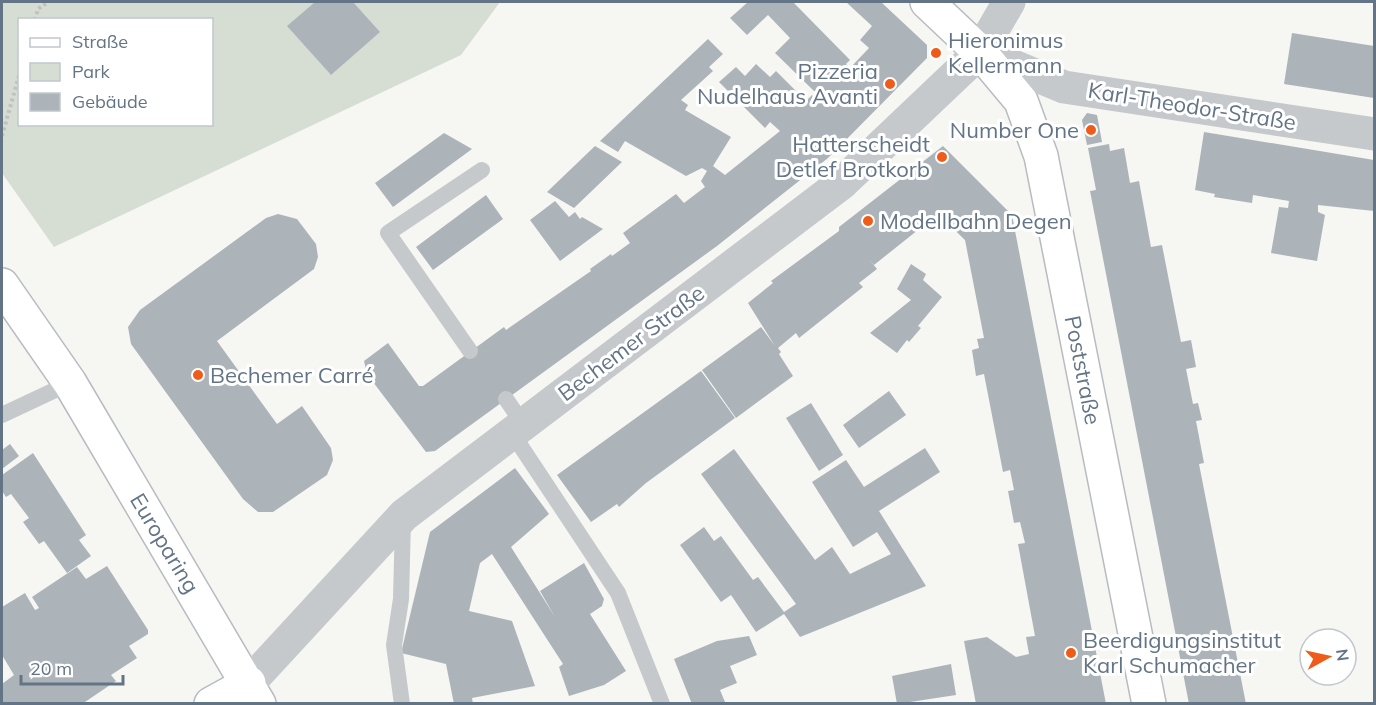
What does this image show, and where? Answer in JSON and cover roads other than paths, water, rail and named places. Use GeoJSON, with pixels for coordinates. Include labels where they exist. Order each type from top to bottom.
{"type":"FeatureCollection","features":[{"type":"Feature","properties":{"kind":"street","name":"Poststraße"},"geometry":{"type":"LineString","coordinates":[[927,2],[980,52],[1021,101],[1041,156],[1149,704]]}},
{"type":"Feature","properties":{"kind":"street","name":"Bechemer Straße"},"geometry":{"type":"LineString","coordinates":[[254,693],[404,514],[514,419],[842,183],[980,52],[1009,2]]}},
{"type":"Feature","properties":{"kind":"street","name":"Karl-Theodor-Straße"},"geometry":{"type":"LineString","coordinates":[[980,52],[1064,87],[1374,134]]}},
{"type":"Feature","properties":{"kind":"street","name":"Europaring"},"geometry":{"type":"LineString","coordinates":[[2,285],[70,383],[254,693]]}},
{"type":"Feature","properties":{"kind":"street"},"geometry":{"type":"LineString","coordinates":[[211,704],[254,693]]}},
{"type":"Feature","properties":{"kind":"lane"},"geometry":{"type":"LineString","coordinates":[[470,351],[388,233],[482,170]]}},
{"type":"Feature","properties":{"kind":"lane"},"geometry":{"type":"LineString","coordinates":[[2,415],[70,383]]}},
{"type":"Feature","properties":{"kind":"lane"},"geometry":{"type":"LineString","coordinates":[[514,419],[618,593],[662,704]]}},
{"type":"Feature","properties":{"kind":"lane"},"geometry":{"type":"LineString","coordinates":[[402,704],[394,645],[400,599],[404,514]]}},
{"type":"Feature","properties":{"kind":"place","name":"Hieronimus Kellermann"},"geometry":{"type":"Point","coordinates":[936,53]}},
{"type":"Feature","properties":{"kind":"place","name":"Pizzeria Nudelhaus Avanti"},"geometry":{"type":"Point","coordinates":[890,84]}},
{"type":"Feature","properties":{"kind":"place","name":"Number One"},"geometry":{"type":"Point","coordinates":[1091,130]}},
{"type":"Feature","properties":{"kind":"place","name":"Hatterscheidt Detlef Brotkorb"},"geometry":{"type":"Point","coordinates":[942,157]}},
{"type":"Feature","properties":{"kind":"place","name":"Modellbahn Degen"},"geometry":{"type":"Point","coordinates":[868,221]}},
{"type":"Feature","properties":{"kind":"place","name":"Bechemer Carré"},"geometry":{"type":"Point","coordinates":[198,375]}},
{"type":"Feature","properties":{"kind":"place","name":"Beerdigungsinstitut Karl Schumacher"},"geometry":{"type":"Point","coordinates":[1071,653]}}]}
